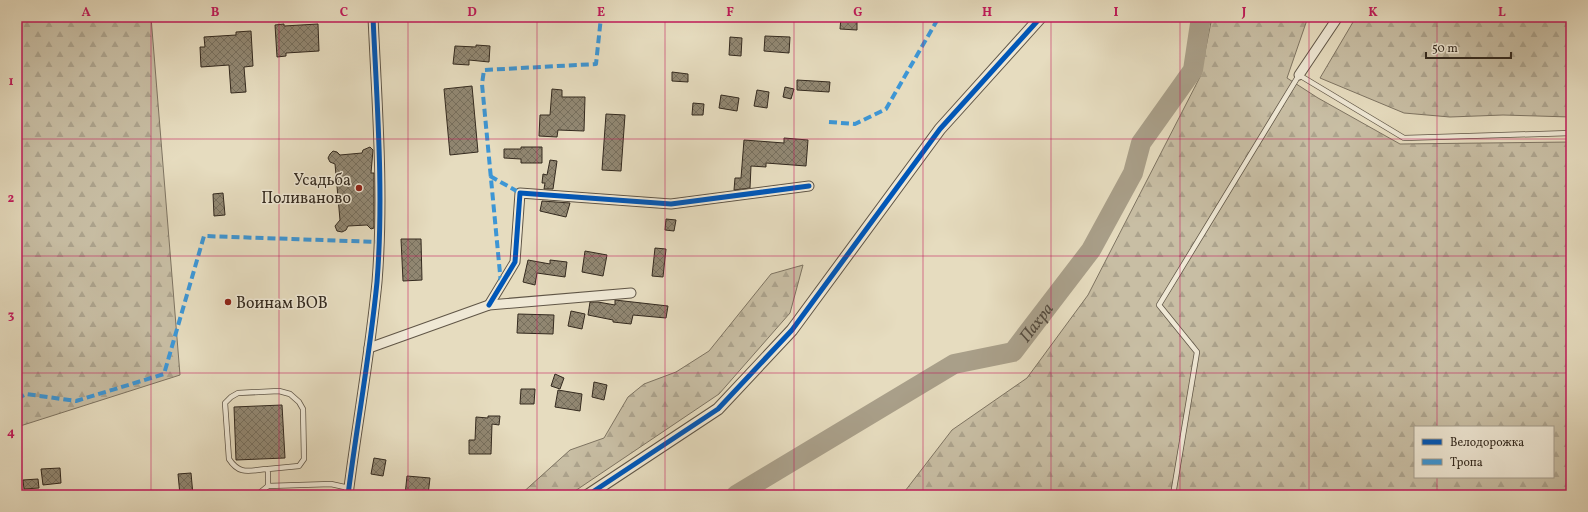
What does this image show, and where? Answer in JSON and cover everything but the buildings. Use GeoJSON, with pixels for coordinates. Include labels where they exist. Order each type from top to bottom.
{"type":"FeatureCollection","features":[{"type":"Feature","properties":{"kind":"street"},"geometry":{"type":"LineString","coordinates":[[349,492],[369,348],[376,283],[380,182],[374,17]]}},
{"type":"Feature","properties":{"kind":"street"},"geometry":{"type":"LineString","coordinates":[[588,495],[718,409],[792,330],[940,129],[1041,17]]}},
{"type":"Feature","properties":{"kind":"street"},"geometry":{"type":"LineString","coordinates":[[1299,75],[1338,17]]}},
{"type":"Feature","properties":{"kind":"street"},"geometry":{"type":"LineString","coordinates":[[489,305],[515,262],[520,193],[671,204],[809,186]]}},
{"type":"Feature","properties":{"kind":"street"},"geometry":{"type":"LineString","coordinates":[[369,348],[489,305],[631,293]]}},
{"type":"Feature","properties":{"kind":"lane"},"geometry":{"type":"LineString","coordinates":[[1173,495],[1197,352],[1159,305],[1299,75],[1404,138],[1571,133]]}},
{"type":"Feature","properties":{"kind":"lane"},"geometry":{"type":"LineString","coordinates":[[285,392],[290,394],[298,402],[302,409],[304,459],[298,466],[268,469],[240,471],[234,467],[229,460],[225,403],[231,396],[238,393],[285,392]]}},
{"type":"Feature","properties":{"kind":"lane"},"geometry":{"type":"LineString","coordinates":[[268,469],[268,486]]}},
{"type":"Feature","properties":{"kind":"lane"},"geometry":{"type":"LineString","coordinates":[[257,495],[268,486],[331,484],[349,492]]}},
{"type":"Feature","properties":{"kind":"green space"},"geometry":{"type":"Polygon","coordinates":[[[17,17],[151,17],[180,375],[17,427],[17,17]]]}},
{"type":"Feature","properties":{"kind":"green space"},"geometry":{"type":"Polygon","coordinates":[[[1212,17],[1308,17],[1287,78],[1318,98],[1400,144],[1571,142],[1571,495],[902,495],[952,430],[1027,378],[1088,295],[1200,77],[1212,17]]]}},
{"type":"Feature","properties":{"kind":"green space"},"geometry":{"type":"Polygon","coordinates":[[[1356,17],[1571,17],[1571,117],[1503,115],[1450,117],[1404,113],[1320,78],[1356,17]]]}},
{"type":"Feature","properties":{"kind":"green space"},"geometry":{"type":"Polygon","coordinates":[[[803,265],[790,313],[719,394],[569,495],[520,495],[570,450],[604,438],[628,397],[644,384],[676,372],[709,351],[771,274],[803,265]]]}},
{"type":"Feature","properties":{"kind":"waterway","name":"Пахра"},"geometry":{"type":"LineString","coordinates":[[736,495],[954,364],[1013,352],[1091,250],[1133,173],[1141,143],[1193,70],[1201,17]]}},
{"type":"Feature","properties":{"kind":"marked path"},"geometry":{"type":"LineString","coordinates":[[501,284],[482,84],[484,70],[596,64],[601,17]]}},
{"type":"Feature","properties":{"kind":"marked path"},"geometry":{"type":"LineString","coordinates":[[829,122],[855,124],[886,109],[939,17]]}},
{"type":"Feature","properties":{"kind":"marked path"},"geometry":{"type":"LineString","coordinates":[[490,176],[520,193]]}},
{"type":"Feature","properties":{"kind":"marked path"},"geometry":{"type":"LineString","coordinates":[[17,399],[26,394],[76,401],[164,374],[204,236],[379,242]]}},
{"type":"Feature","properties":{"kind":"cycle path"},"geometry":{"type":"LineString","coordinates":[[348,495],[371,336],[379,249],[380,183],[373,17]]}},
{"type":"Feature","properties":{"kind":"cycle path"},"geometry":{"type":"LineString","coordinates":[[588,495],[718,409],[792,330],[940,129],[1041,17]]}},
{"type":"Feature","properties":{"kind":"cycle path"},"geometry":{"type":"LineString","coordinates":[[489,305],[515,262],[520,193],[671,204],[809,186]]}},
{"type":"Feature","properties":{"kind":"place","name":"Усадьба Поливаново"},"geometry":{"type":"Point","coordinates":[359,188]}},
{"type":"Feature","properties":{"kind":"place","name":"Воинам ВОВ"},"geometry":{"type":"Point","coordinates":[228,302]}}]}
